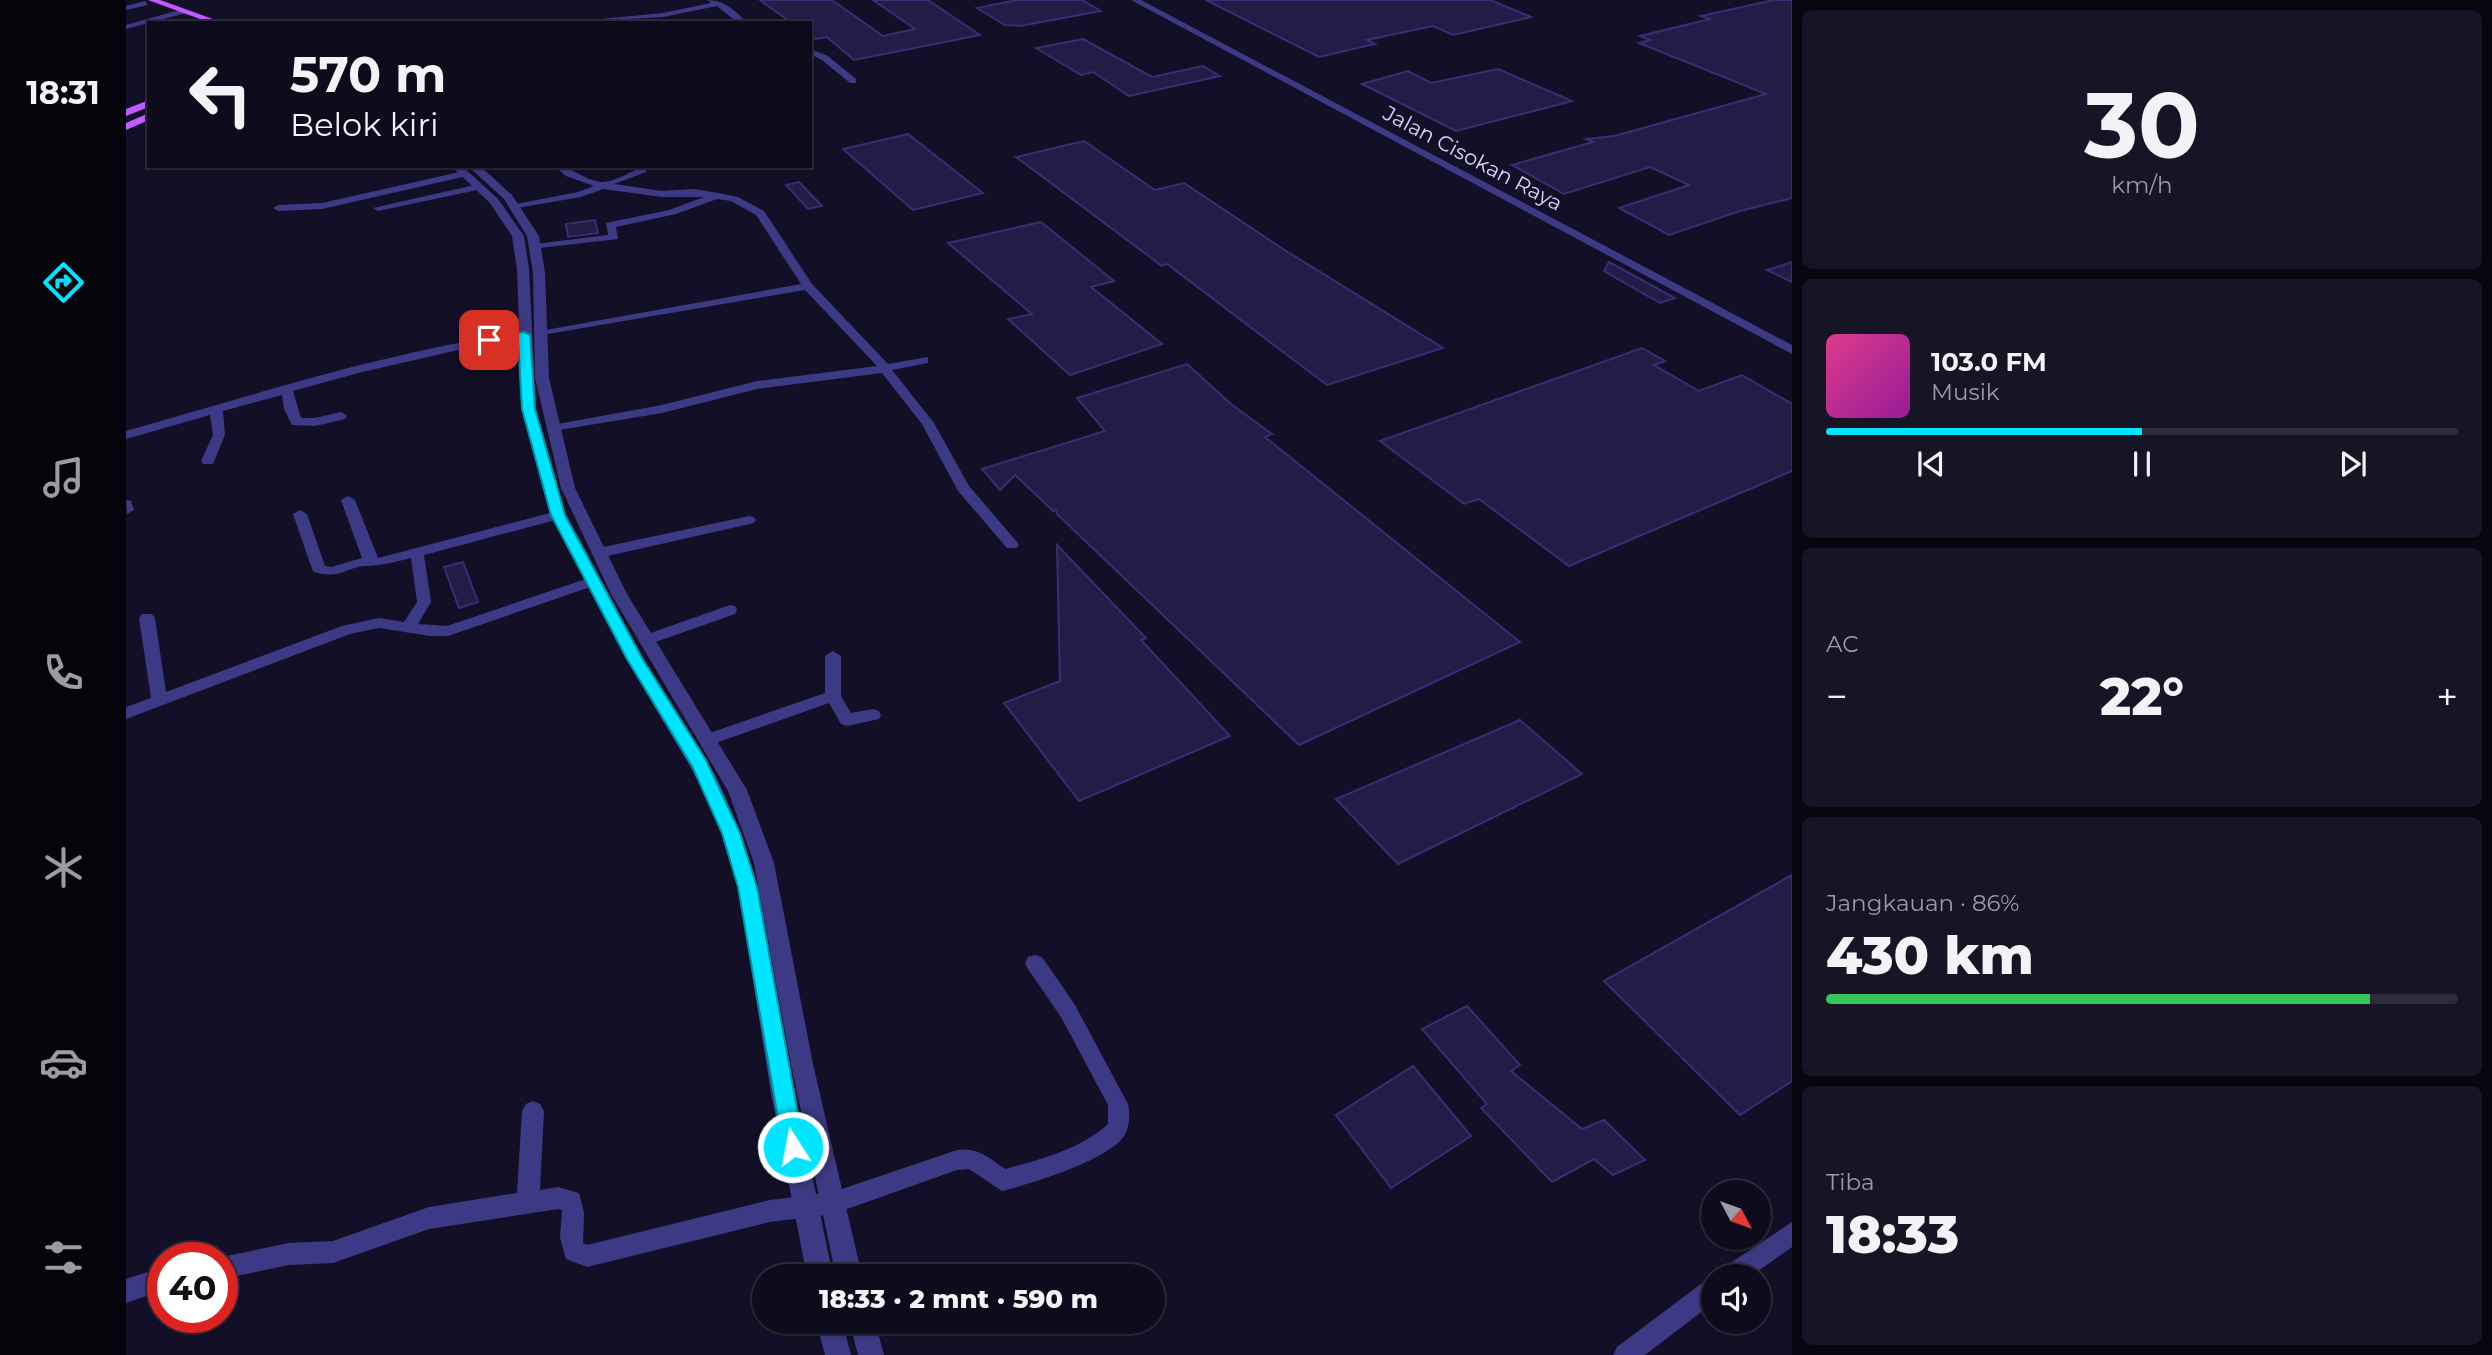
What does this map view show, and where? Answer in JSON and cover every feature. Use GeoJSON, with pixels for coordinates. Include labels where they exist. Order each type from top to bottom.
{"type":"FeatureCollection","features":[{"type":"Feature","properties":{"kind":"main road"},"geometry":{"type":"LineString","coordinates":[[144,1],[212,21]]}},
{"type":"Feature","properties":{"kind":"main road"},"geometry":{"type":"LineString","coordinates":[[178,12],[195,21]]}},
{"type":"Feature","properties":{"kind":"main road"},"geometry":{"type":"LineString","coordinates":[[126,113],[147,104]]}},
{"type":"Feature","properties":{"kind":"main road"},"geometry":{"type":"LineString","coordinates":[[126,127],[147,117]]}},
{"type":"Feature","properties":{"kind":"street"},"geometry":{"type":"LineString","coordinates":[[1138,1],[1153,0]]}},
{"type":"Feature","properties":{"kind":"street","name":"Jalan Cisokan Raya"},"geometry":{"type":"LineString","coordinates":[[1153,0],[1792,338]]}},
{"type":"Feature","properties":{"kind":"street"},"geometry":{"type":"LineString","coordinates":[[126,8],[144,1]]}},
{"type":"Feature","properties":{"kind":"street","name":"Jalan Cisokan Raya"},"geometry":{"type":"LineString","coordinates":[[1138,1],[1792,350]]}},
{"type":"Feature","properties":{"kind":"street"},"geometry":{"type":"LineString","coordinates":[[588,21],[663,15],[714,2],[740,21]]}},
{"type":"Feature","properties":{"kind":"street"},"geometry":{"type":"LineString","coordinates":[[126,27],[178,12]]}},
{"type":"Feature","properties":{"kind":"street"},"geometry":{"type":"LineString","coordinates":[[812,52],[853,81]]}},
{"type":"Feature","properties":{"kind":"street"},"geometry":{"type":"LineString","coordinates":[[562,168],[569,174],[604,186],[663,194],[694,192],[718,196],[734,199],[760,213],[808,286],[886,369],[931,427],[963,488],[1012,545]]}},
{"type":"Feature","properties":{"kind":"street"},"geometry":{"type":"LineString","coordinates":[[464,169],[479,187],[513,212]]}},
{"type":"Feature","properties":{"kind":"street"},"geometry":{"type":"LineString","coordinates":[[278,208],[322,206],[464,169]]}},
{"type":"Feature","properties":{"kind":"street"},"geometry":{"type":"LineString","coordinates":[[464,169],[513,212],[529,241],[532,335],[529,409],[558,515],[593,556],[737,790],[764,863],[802,1064],[847,1264]]}},
{"type":"Feature","properties":{"kind":"street"},"geometry":{"type":"LineString","coordinates":[[513,212],[581,194],[643,170]]}},
{"type":"Feature","properties":{"kind":"street"},"geometry":{"type":"LineString","coordinates":[[378,208],[479,187]]}},
{"type":"Feature","properties":{"kind":"street"},"geometry":{"type":"LineString","coordinates":[[529,241],[614,237],[610,225],[672,212],[718,196]]}},
{"type":"Feature","properties":{"kind":"street"},"geometry":{"type":"LineString","coordinates":[[126,435],[288,389],[489,340],[532,335],[808,286]]}},
{"type":"Feature","properties":{"kind":"street"},"geometry":{"type":"LineString","coordinates":[[532,335],[568,488],[593,556],[591,582],[709,781],[738,853],[748,887],[804,1205],[817,1264]]}},
{"type":"Feature","properties":{"kind":"street"},"geometry":{"type":"LineString","coordinates":[[552,429],[662,409],[769,382],[886,369],[924,360]]}},
{"type":"Feature","properties":{"kind":"street"},"geometry":{"type":"LineString","coordinates":[[288,389],[289,409],[296,422],[314,422],[341,416]]}},
{"type":"Feature","properties":{"kind":"street"},"geometry":{"type":"LineString","coordinates":[[208,461],[219,435],[216,408]]}},
{"type":"Feature","properties":{"kind":"street"},"geometry":{"type":"LineString","coordinates":[[348,500],[370,560],[375,563],[558,515]]}},
{"type":"Feature","properties":{"kind":"street"},"geometry":{"type":"LineString","coordinates":[[300,514],[319,569],[331,572],[370,560]]}},
{"type":"Feature","properties":{"kind":"street"},"geometry":{"type":"LineString","coordinates":[[593,556],[749,520]]}},
{"type":"Feature","properties":{"kind":"street"},"geometry":{"type":"LineString","coordinates":[[408,627],[424,602],[416,553]]}},
{"type":"Feature","properties":{"kind":"street"},"geometry":{"type":"LineString","coordinates":[[126,713],[347,630],[379,623],[448,631],[591,582]]}},
{"type":"Feature","properties":{"kind":"street"},"geometry":{"type":"LineString","coordinates":[[647,640],[730,610]]}},
{"type":"Feature","properties":{"kind":"street"},"geometry":{"type":"LineString","coordinates":[[147,618],[159,700]]}},
{"type":"Feature","properties":{"kind":"street"},"geometry":{"type":"LineString","coordinates":[[833,656],[833,696],[847,720],[873,715]]}},
{"type":"Feature","properties":{"kind":"street"},"geometry":{"type":"LineString","coordinates":[[707,740],[833,696]]}},
{"type":"Feature","properties":{"kind":"street"},"geometry":{"type":"LineString","coordinates":[[238,1265],[289,1254],[333,1252],[419,1220],[480,1208],[558,1198],[571,1202],[574,1208],[569,1241],[573,1251],[587,1256],[804,1205],[834,1203],[957,1160],[972,1158],[1002,1180],[1026,1175],[1100,1142],[1116,1130],[1118,1104],[1068,1011],[1035,963]]}},
{"type":"Feature","properties":{"kind":"street"},"geometry":{"type":"LineString","coordinates":[[528,1202],[533,1111]]}},
{"type":"Feature","properties":{"kind":"street"},"geometry":{"type":"LineString","coordinates":[[1748,1264],[1792,1233]]}},
{"type":"Feature","properties":{"kind":"street"},"geometry":{"type":"LineString","coordinates":[[126,1291],[147,1284]]}},
{"type":"Feature","properties":{"kind":"street"},"geometry":{"type":"LineString","coordinates":[[1625,1355],[1701,1298]]}},
{"type":"Feature","properties":{"kind":"street"},"geometry":{"type":"LineString","coordinates":[[832,1334],[838,1355]]}},
{"type":"Feature","properties":{"kind":"street"},"geometry":{"type":"LineString","coordinates":[[865,1334],[871,1355]]}},
{"type":"Feature","properties":{"kind":"building"},"geometry":{"type":"Polygon","coordinates":[[[760,0],[832,0],[883,36],[915,29],[873,0],[928,0],[980,35],[854,60],[827,37],[816,39],[812,36],[812,21],[789,21],[760,0]]]}},
{"type":"Feature","properties":{"kind":"building"},"geometry":{"type":"Polygon","coordinates":[[[1017,0],[1082,0],[1101,11],[1020,26],[1005,25],[977,8],[1017,0]]]}},
{"type":"Feature","properties":{"kind":"building"},"geometry":{"type":"Polygon","coordinates":[[[1206,0],[1490,0],[1531,17],[1453,35],[1433,26],[1367,40],[1375,44],[1319,57],[1206,0]]]}},
{"type":"Feature","properties":{"kind":"building"},"geometry":{"type":"Polygon","coordinates":[[[1774,0],[1792,0],[1792,198],[1740,211],[1669,235],[1619,208],[1689,185],[1650,167],[1564,194],[1512,165],[1593,142],[1586,139],[1614,136],[1766,94],[1639,43],[1650,40],[1640,36],[1710,19],[1701,16],[1774,0]]]}},
{"type":"Feature","properties":{"kind":"building"},"geometry":{"type":"Polygon","coordinates":[[[1083,39],[1152,77],[1203,66],[1220,76],[1129,96],[1093,72],[1081,75],[1036,48],[1083,39]]]}},
{"type":"Feature","properties":{"kind":"building"},"geometry":{"type":"Polygon","coordinates":[[[1498,69],[1572,101],[1456,131],[1362,84],[1408,71],[1431,83],[1498,69]]]}},
{"type":"Feature","properties":{"kind":"building"},"geometry":{"type":"Polygon","coordinates":[[[908,134],[983,193],[913,210],[843,149],[908,134]]]}},
{"type":"Feature","properties":{"kind":"building"},"geometry":{"type":"Polygon","coordinates":[[[1084,141],[1155,190],[1184,183],[1283,249],[1443,348],[1327,385],[1167,264],[1162,266],[1016,157],[1084,141]]]}},
{"type":"Feature","properties":{"kind":"building"},"geometry":{"type":"Polygon","coordinates":[[[799,182],[822,206],[808,209],[786,185],[799,182]]]}},
{"type":"Feature","properties":{"kind":"building"},"geometry":{"type":"Polygon","coordinates":[[[595,220],[598,233],[568,237],[566,224],[595,220]]]}},
{"type":"Feature","properties":{"kind":"building"},"geometry":{"type":"Polygon","coordinates":[[[1041,222],[1114,281],[1091,287],[1162,344],[1070,375],[1008,319],[1032,314],[948,243],[1041,222]]]}},
{"type":"Feature","properties":{"kind":"building"},"geometry":{"type":"Polygon","coordinates":[[[1609,262],[1675,298],[1660,303],[1604,271],[1609,262]]]}},
{"type":"Feature","properties":{"kind":"building"},"geometry":{"type":"Polygon","coordinates":[[[1792,262],[1792,282],[1767,270],[1792,262]]]}},
{"type":"Feature","properties":{"kind":"building"},"geometry":{"type":"Polygon","coordinates":[[[1642,348],[1665,361],[1654,365],[1699,391],[1742,375],[1792,404],[1792,471],[1569,566],[1479,499],[1464,504],[1380,441],[1642,348]]]}},
{"type":"Feature","properties":{"kind":"building"},"geometry":{"type":"Polygon","coordinates":[[[1187,364],[1231,404],[1272,434],[1265,437],[1520,642],[1299,745],[1057,514],[1056,510],[1053,511],[1015,475],[1000,490],[982,469],[1105,431],[1077,398],[1187,364]]]}},
{"type":"Feature","properties":{"kind":"building"},"geometry":{"type":"Polygon","coordinates":[[[1057,545],[1146,638],[1141,640],[1230,736],[1079,801],[1004,703],[1060,681],[1057,545]]]}},
{"type":"Feature","properties":{"kind":"building"},"geometry":{"type":"Polygon","coordinates":[[[463,562],[478,602],[459,608],[444,567],[463,562]]]}},
{"type":"Feature","properties":{"kind":"building"},"geometry":{"type":"Polygon","coordinates":[[[1520,720],[1582,774],[1398,864],[1336,799],[1520,720]]]}},
{"type":"Feature","properties":{"kind":"building"},"geometry":{"type":"Polygon","coordinates":[[[1792,875],[1792,1081],[1740,1115],[1604,981],[1792,875]]]}},
{"type":"Feature","properties":{"kind":"building"},"geometry":{"type":"Polygon","coordinates":[[[1467,1006],[1520,1065],[1511,1071],[1582,1129],[1604,1120],[1645,1160],[1613,1175],[1594,1159],[1552,1182],[1481,1108],[1487,1104],[1422,1029],[1467,1006]]]}},
{"type":"Feature","properties":{"kind":"building"},"geometry":{"type":"Polygon","coordinates":[[[1413,1066],[1471,1136],[1391,1188],[1336,1115],[1413,1066]]]}},
{"type":"Feature","properties":{"kind":"route"},"geometry":{"type":"LineString","coordinates":[[489,340],[524,335],[529,409],[542,466],[558,515],[591,582],[709,781],[731,833],[748,887],[793,1147]]}}]}
